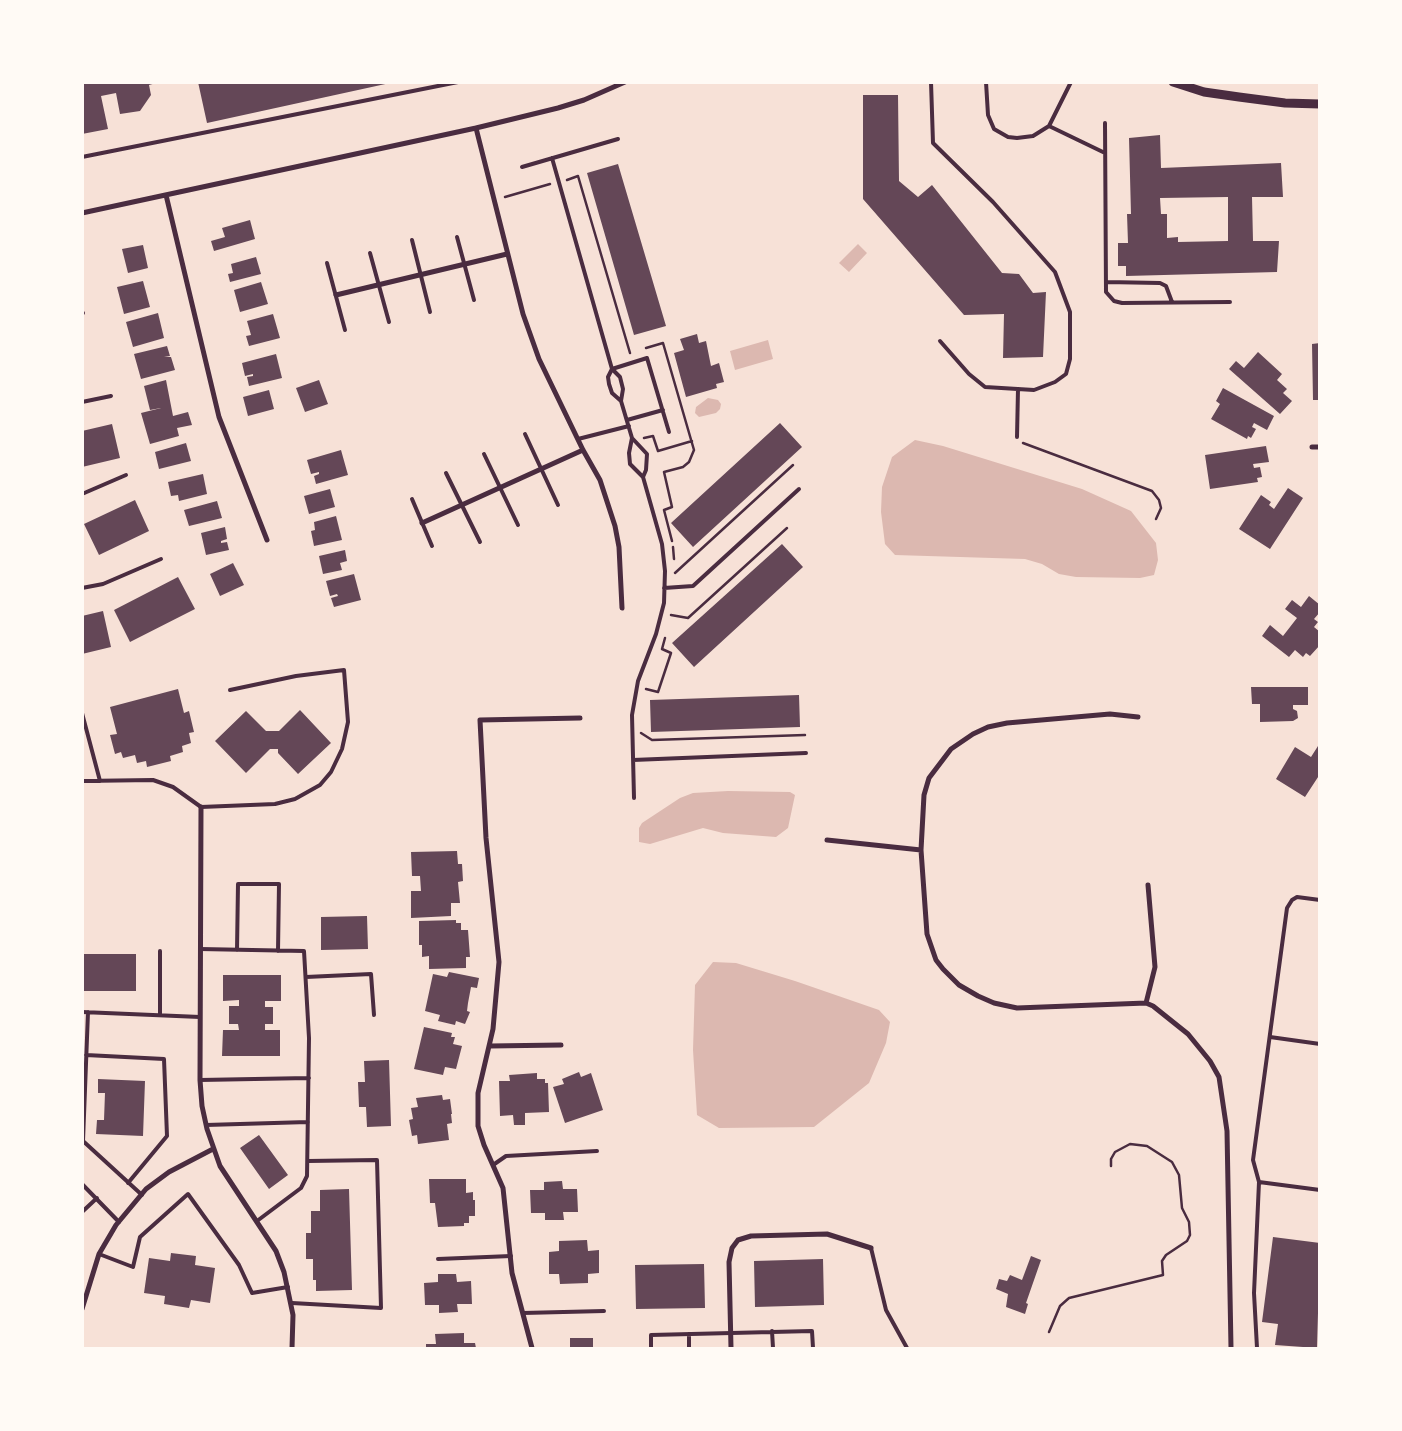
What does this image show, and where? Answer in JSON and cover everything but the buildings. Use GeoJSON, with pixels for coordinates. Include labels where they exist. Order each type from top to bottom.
{"type":"FeatureCollection","features":[{"type":"Feature","properties":{"kind":"street"},"geometry":{"type":"LineString","coordinates":[[82,213],[476,128],[575,103],[625,82]]}},
{"type":"Feature","properties":{"kind":"street"},"geometry":{"type":"LineString","coordinates":[[1173,82],[1204,92],[1230,96],[1284,103],[1320,104]]}},
{"type":"Feature","properties":{"kind":"street"},"geometry":{"type":"LineString","coordinates":[[476,128],[523,314],[539,358],[582,450],[600,480],[615,526],[619,547],[622,608]]}},
{"type":"Feature","properties":{"kind":"street"},"geometry":{"type":"LineString","coordinates":[[166,195],[219,417],[267,540]]}},
{"type":"Feature","properties":{"kind":"street"},"geometry":{"type":"LineString","coordinates":[[336,295],[507,254]]}},
{"type":"Feature","properties":{"kind":"street"},"geometry":{"type":"LineString","coordinates":[[1312,447],[1320,447]]}},
{"type":"Feature","properties":{"kind":"street"},"geometry":{"type":"LineString","coordinates":[[422,523],[582,450]]}},
{"type":"Feature","properties":{"kind":"street"},"geometry":{"type":"LineString","coordinates":[[1138,718],[1110,714],[1008,723],[988,727],[973,734],[951,749],[929,778],[924,795],[921,850],[924,906],[929,942],[939,965],[959,985],[994,1003],[1017,1008],[1146,1003],[1153,1006],[1188,1034],[1210,1061],[1219,1077],[1227,1130],[1231,1348]]}},
{"type":"Feature","properties":{"kind":"street"},"geometry":{"type":"LineString","coordinates":[[532,1348],[515,1290],[503,1188],[484,1145],[478,1126],[477,1104],[482,1068],[490,1046],[498,954],[486,838],[480,720],[580,718]]}},
{"type":"Feature","properties":{"kind":"street"},"geometry":{"type":"LineString","coordinates":[[201,807],[200,1080],[206,1125],[213,1149],[229,1183],[276,1251],[292,1302],[294,1338],[292,1348]]}},
{"type":"Feature","properties":{"kind":"street"},"geometry":{"type":"LineString","coordinates":[[827,840],[921,850]]}},
{"type":"Feature","properties":{"kind":"street"},"geometry":{"type":"LineString","coordinates":[[1146,1003],[1155,967],[1148,886]]}},
{"type":"Feature","properties":{"kind":"street"},"geometry":{"type":"LineString","coordinates":[[490,1046],[561,1045]]}},
{"type":"Feature","properties":{"kind":"street"},"geometry":{"type":"LineString","coordinates":[[82,1309],[99,1254],[119,1222],[142,1195],[169,1172],[213,1149]]}},
{"type":"Feature","properties":{"kind":"street"},"geometry":{"type":"LineString","coordinates":[[731,1348],[729,1262],[732,1248],[742,1238],[827,1234],[871,1248]]}},
{"type":"Feature","properties":{"kind":"lane"},"geometry":{"type":"LineString","coordinates":[[82,156],[458,82]]}},
{"type":"Feature","properties":{"kind":"lane"},"geometry":{"type":"LineString","coordinates":[[931,82],[933,142],[993,202],[1055,272],[1070,312],[1070,359],[1066,374],[1055,382],[1034,390],[985,387],[969,374],[940,341]]}},
{"type":"Feature","properties":{"kind":"lane"},"geometry":{"type":"LineString","coordinates":[[986,82],[988,115],[994,129],[1008,137],[1017,138],[1033,136],[1049,126],[1071,82]]}},
{"type":"Feature","properties":{"kind":"lane"},"geometry":{"type":"LineString","coordinates":[[1105,123],[1106,292],[1114,301],[1122,303],[1230,302]]}},
{"type":"Feature","properties":{"kind":"lane"},"geometry":{"type":"LineString","coordinates":[[1049,126],[1105,153]]}},
{"type":"Feature","properties":{"kind":"lane"},"geometry":{"type":"LineString","coordinates":[[522,167],[618,139]]}},
{"type":"Feature","properties":{"kind":"lane"},"geometry":{"type":"LineString","coordinates":[[552,158],[612,369],[620,377],[623,389],[622,401],[632,438],[628,453],[630,464],[643,477]]}},
{"type":"Feature","properties":{"kind":"lane"},"geometry":{"type":"LineString","coordinates":[[457,237],[474,300]]}},
{"type":"Feature","properties":{"kind":"lane"},"geometry":{"type":"LineString","coordinates":[[412,240],[430,312]]}},
{"type":"Feature","properties":{"kind":"lane"},"geometry":{"type":"LineString","coordinates":[[370,253],[389,322]]}},
{"type":"Feature","properties":{"kind":"lane"},"geometry":{"type":"LineString","coordinates":[[327,263],[345,330]]}},
{"type":"Feature","properties":{"kind":"lane"},"geometry":{"type":"LineString","coordinates":[[1106,282],[1160,283],[1166,286],[1172,302]]}},
{"type":"Feature","properties":{"kind":"lane"},"geometry":{"type":"LineString","coordinates":[[622,401],[612,393],[609,384],[608,377],[612,369],[647,358],[669,432]]}},
{"type":"Feature","properties":{"kind":"lane"},"geometry":{"type":"LineString","coordinates":[[1017,437],[1018,389]]}},
{"type":"Feature","properties":{"kind":"lane"},"geometry":{"type":"LineString","coordinates":[[82,402],[111,396]]}},
{"type":"Feature","properties":{"kind":"lane"},"geometry":{"type":"LineString","coordinates":[[627,420],[663,410]]}},
{"type":"Feature","properties":{"kind":"lane"},"geometry":{"type":"LineString","coordinates":[[578,439],[629,426]]}},
{"type":"Feature","properties":{"kind":"lane"},"geometry":{"type":"LineString","coordinates":[[524,434],[558,505]]}},
{"type":"Feature","properties":{"kind":"lane"},"geometry":{"type":"LineString","coordinates":[[632,438],[647,454],[643,477],[662,544],[665,571],[664,603],[656,634],[638,681],[632,715],[634,798]]}},
{"type":"Feature","properties":{"kind":"lane"},"geometry":{"type":"LineString","coordinates":[[484,454],[518,525]]}},
{"type":"Feature","properties":{"kind":"lane"},"geometry":{"type":"LineString","coordinates":[[446,473],[480,542]]}},
{"type":"Feature","properties":{"kind":"lane"},"geometry":{"type":"LineString","coordinates":[[82,494],[126,475]]}},
{"type":"Feature","properties":{"kind":"lane"},"geometry":{"type":"LineString","coordinates":[[664,588],[692,586],[799,489]]}},
{"type":"Feature","properties":{"kind":"lane"},"geometry":{"type":"LineString","coordinates":[[412,499],[432,546]]}},
{"type":"Feature","properties":{"kind":"lane"},"geometry":{"type":"LineString","coordinates":[[82,588],[104,584],[161,559]]}},
{"type":"Feature","properties":{"kind":"lane"},"geometry":{"type":"LineString","coordinates":[[82,781],[153,780],[173,787],[201,807],[275,804],[295,799],[320,785],[331,772],[342,749],[348,722],[344,670],[296,676],[230,690]]}},
{"type":"Feature","properties":{"kind":"lane"},"geometry":{"type":"LineString","coordinates":[[82,713],[100,781]]}},
{"type":"Feature","properties":{"kind":"lane"},"geometry":{"type":"LineString","coordinates":[[633,760],[806,753]]}},
{"type":"Feature","properties":{"kind":"lane"},"geometry":{"type":"LineString","coordinates":[[237,950],[238,884],[279,884],[278,951]]}},
{"type":"Feature","properties":{"kind":"lane"},"geometry":{"type":"LineString","coordinates":[[1257,1348],[1254,1293],[1259,1182],[1253,1160],[1288,908],[1292,900],[1297,897],[1320,900]]}},
{"type":"Feature","properties":{"kind":"lane"},"geometry":{"type":"LineString","coordinates":[[200,949],[304,951],[309,1078],[307,1176],[301,1188],[256,1221]]}},
{"type":"Feature","properties":{"kind":"lane"},"geometry":{"type":"LineString","coordinates":[[160,951],[160,1015]]}},
{"type":"Feature","properties":{"kind":"lane"},"geometry":{"type":"LineString","coordinates":[[306,977],[371,974],[374,1015]]}},
{"type":"Feature","properties":{"kind":"lane"},"geometry":{"type":"LineString","coordinates":[[142,1195],[83,1141],[86,1055],[85,1012],[200,1017]]}},
{"type":"Feature","properties":{"kind":"lane"},"geometry":{"type":"LineString","coordinates":[[1270,1037],[1320,1044]]}},
{"type":"Feature","properties":{"kind":"lane"},"geometry":{"type":"LineString","coordinates":[[86,1055],[164,1058],[167,1136],[128,1183]]}},
{"type":"Feature","properties":{"kind":"lane"},"geometry":{"type":"LineString","coordinates":[[200,1080],[309,1078]]}},
{"type":"Feature","properties":{"kind":"lane"},"geometry":{"type":"LineString","coordinates":[[206,1125],[308,1122]]}},
{"type":"Feature","properties":{"kind":"lane"},"geometry":{"type":"LineString","coordinates":[[493,1165],[506,1156],[597,1151]]}},
{"type":"Feature","properties":{"kind":"lane"},"geometry":{"type":"LineString","coordinates":[[292,1302],[381,1308],[377,1160],[308,1161]]}},
{"type":"Feature","properties":{"kind":"lane"},"geometry":{"type":"LineString","coordinates":[[1259,1182],[1320,1190]]}},
{"type":"Feature","properties":{"kind":"lane"},"geometry":{"type":"LineString","coordinates":[[82,1184],[119,1222]]}},
{"type":"Feature","properties":{"kind":"lane"},"geometry":{"type":"LineString","coordinates":[[99,1254],[133,1267],[140,1237],[188,1194],[239,1265],[252,1293],[288,1287]]}},
{"type":"Feature","properties":{"kind":"lane"},"geometry":{"type":"LineString","coordinates":[[82,1212],[97,1198]]}},
{"type":"Feature","properties":{"kind":"lane"},"geometry":{"type":"LineString","coordinates":[[871,1248],[886,1310],[907,1348]]}},
{"type":"Feature","properties":{"kind":"lane"},"geometry":{"type":"LineString","coordinates":[[438,1259],[511,1256]]}},
{"type":"Feature","properties":{"kind":"lane"},"geometry":{"type":"LineString","coordinates":[[523,1313],[604,1311]]}},
{"type":"Feature","properties":{"kind":"lane"},"geometry":{"type":"LineString","coordinates":[[651,1348],[651,1335],[812,1330],[813,1348]]}},
{"type":"Feature","properties":{"kind":"lane"},"geometry":{"type":"LineString","coordinates":[[772,1332],[773,1348]]}},
{"type":"Feature","properties":{"kind":"lane"},"geometry":{"type":"LineString","coordinates":[[689,1334],[689,1348]]}},
{"type":"Feature","properties":{"kind":"path"},"geometry":{"type":"LineString","coordinates":[[566,180],[578,176],[630,353]]}},
{"type":"Feature","properties":{"kind":"path"},"geometry":{"type":"LineString","coordinates":[[505,197],[550,184]]}},
{"type":"Feature","properties":{"kind":"path"},"geometry":{"type":"LineString","coordinates":[[624,354],[663,343],[692,441],[694,450],[689,462],[664,472],[672,507],[664,510],[669,524],[676,580]]}},
{"type":"Feature","properties":{"kind":"path"},"geometry":{"type":"LineString","coordinates":[[641,433],[643,439],[653,436],[658,451],[692,441]]}},
{"type":"Feature","properties":{"kind":"path"},"geometry":{"type":"LineString","coordinates":[[1017,437],[1021,442],[1152,491],[1159,500],[1160,508],[1156,519]]}},
{"type":"Feature","properties":{"kind":"path"},"geometry":{"type":"LineString","coordinates":[[675,572],[793,464]]}},
{"type":"Feature","properties":{"kind":"path"},"geometry":{"type":"LineString","coordinates":[[671,615],[688,618],[787,528]]}},
{"type":"Feature","properties":{"kind":"path"},"geometry":{"type":"LineString","coordinates":[[669,623],[672,609]]}},
{"type":"Feature","properties":{"kind":"path"},"geometry":{"type":"LineString","coordinates":[[645,696],[646,688],[658,692],[671,653],[662,649],[667,632]]}},
{"type":"Feature","properties":{"kind":"path"},"geometry":{"type":"LineString","coordinates":[[640,732],[652,740],[805,735]]}},
{"type":"Feature","properties":{"kind":"path"},"geometry":{"type":"LineString","coordinates":[[1049,1332],[1060,1306],[1069,1298],[1163,1275],[1162,1261],[1166,1254],[1187,1241],[1190,1236],[1189,1222],[1182,1208],[1179,1175],[1172,1162],[1147,1146],[1130,1144],[1116,1152],[1111,1159],[1111,1166]]}},
{"type":"Feature","properties":{"kind":"shaded area"},"geometry":{"type":"Polygon","coordinates":[[[858,244],[867,253],[849,272],[839,263],[858,244]]]}},
{"type":"Feature","properties":{"kind":"shaded area"},"geometry":{"type":"Polygon","coordinates":[[[768,340],[773,359],[735,370],[730,351],[768,340]]]}},
{"type":"Feature","properties":{"kind":"shaded area"},"geometry":{"type":"Polygon","coordinates":[[[708,398],[718,400],[721,404],[720,409],[716,413],[699,417],[695,413],[696,407],[708,398]]]}},
{"type":"Feature","properties":{"kind":"shaded area"},"geometry":{"type":"Polygon","coordinates":[[[915,440],[943,446],[1082,489],[1131,511],[1156,543],[1158,560],[1154,575],[1140,578],[1076,577],[1059,574],[1042,564],[1025,559],[895,555],[885,544],[881,512],[882,487],[892,457],[915,440]]]}},
{"type":"Feature","properties":{"kind":"shaded area"},"geometry":{"type":"Polygon","coordinates":[[[728,791],[790,792],[795,795],[788,828],[776,837],[723,833],[703,828],[650,844],[639,842],[639,828],[642,823],[680,798],[693,793],[728,791]]]}},
{"type":"Feature","properties":{"kind":"shaded area"},"geometry":{"type":"Polygon","coordinates":[[[713,962],[736,963],[879,1010],[890,1022],[886,1043],[869,1083],[814,1127],[719,1128],[697,1115],[693,1050],[695,985],[713,962]]]}}]}
